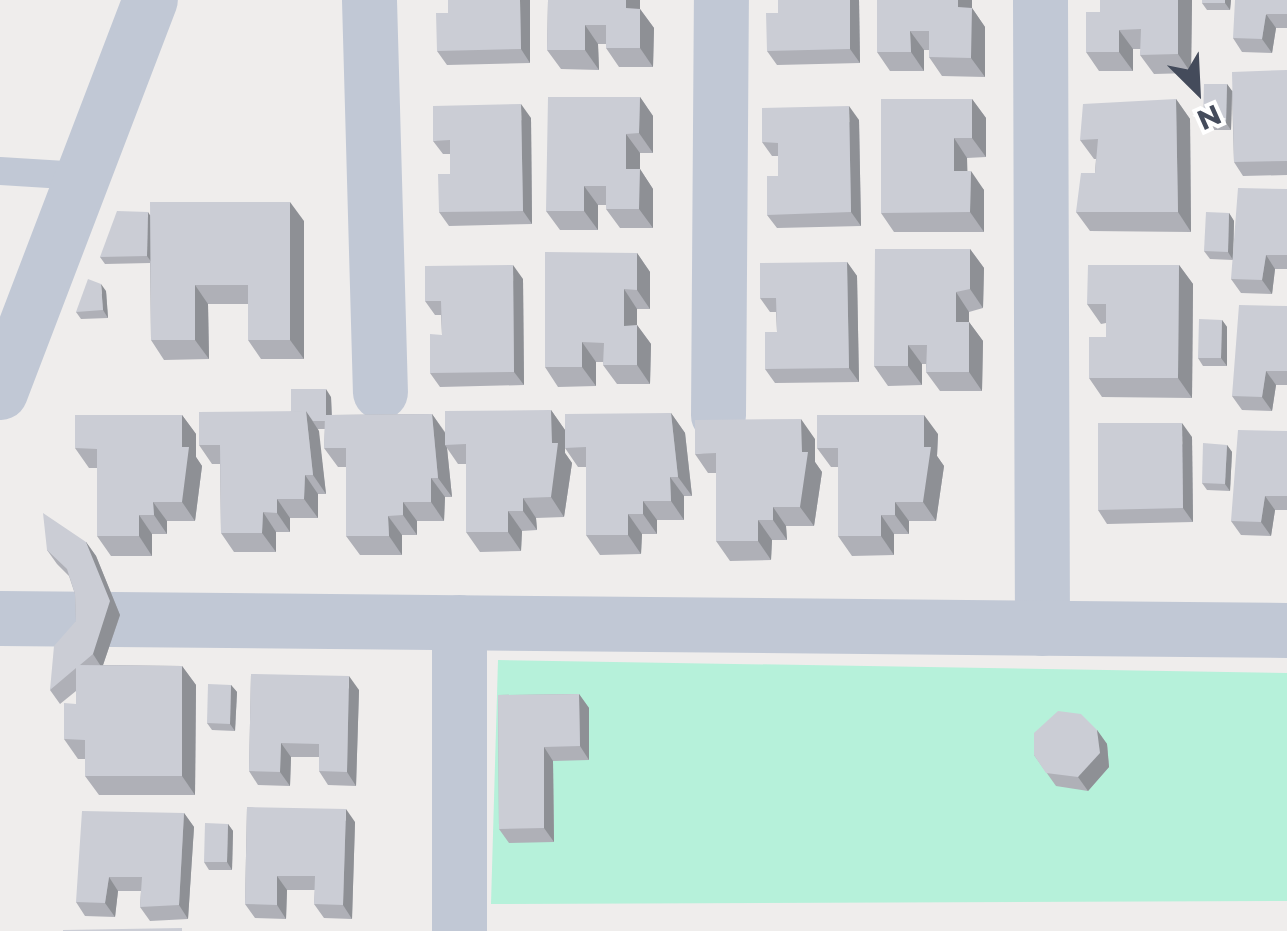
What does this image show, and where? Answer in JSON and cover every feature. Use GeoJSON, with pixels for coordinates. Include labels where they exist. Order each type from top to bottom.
{"type":"FeatureCollection","features":[{"type":"Feature","properties":{"kind":"street"},"geometry":{"type":"LineString","coordinates":[[0,392],[150,0]]}},
{"type":"Feature","properties":{"kind":"street"},"geometry":{"type":"LineString","coordinates":[[369,0],[380,392]]}},
{"type":"Feature","properties":{"kind":"street"},"geometry":{"type":"LineString","coordinates":[[718,415],[721,0]]}},
{"type":"Feature","properties":{"kind":"street"},"geometry":{"type":"LineString","coordinates":[[1040,0],[1042,628]]}},
{"type":"Feature","properties":{"kind":"street"},"geometry":{"type":"LineString","coordinates":[[0,618],[1287,630]]}},
{"type":"Feature","properties":{"kind":"street"},"geometry":{"type":"LineString","coordinates":[[458,931],[459,622]]}},
{"type":"Feature","properties":{"kind":"lane"},"geometry":{"type":"LineString","coordinates":[[0,171],[81,176]]}},
{"type":"Feature","properties":{"kind":"green space"},"geometry":{"type":"Polygon","coordinates":[[[498,660],[1287,673],[1287,901],[491,904],[498,660]]]}},
{"type":"Feature","properties":{"kind":"building"},"geometry":{"type":"Polygon","coordinates":[[[448,0],[520,0],[521,49],[437,51],[436,13],[448,13],[448,0]]]}},
{"type":"Feature","properties":{"kind":"building"},"geometry":{"type":"Polygon","coordinates":[[[548,0],[626,0],[626,8],[640,9],[640,48],[606,48],[606,25],[585,25],[585,50],[547,50],[548,0]]]}},
{"type":"Feature","properties":{"kind":"building"},"geometry":{"type":"Polygon","coordinates":[[[778,0],[850,0],[850,49],[767,51],[766,13],[778,13],[778,0]]]}},
{"type":"Feature","properties":{"kind":"building"},"geometry":{"type":"Polygon","coordinates":[[[877,0],[958,0],[958,7],[972,8],[971,58],[929,57],[929,31],[910,31],[911,52],[877,52],[877,0]]]}},
{"type":"Feature","properties":{"kind":"building"},"geometry":{"type":"Polygon","coordinates":[[[1100,0],[1178,0],[1178,54],[1140,55],[1141,29],[1119,30],[1119,52],[1086,52],[1086,12],[1100,12],[1100,0]]]}},
{"type":"Feature","properties":{"kind":"building"},"geometry":{"type":"Polygon","coordinates":[[[1225,0],[1225,3],[1202,3],[1225,0]]]}},
{"type":"Feature","properties":{"kind":"building"},"geometry":{"type":"Polygon","coordinates":[[[1235,0],[1287,0],[1287,14],[1266,14],[1262,39],[1233,38],[1235,0]]]}},
{"type":"Feature","properties":{"kind":"building"},"geometry":{"type":"Polygon","coordinates":[[[1287,70],[1287,161],[1234,162],[1232,72],[1287,70]]]}},
{"type":"Feature","properties":{"kind":"building"},"geometry":{"type":"Polygon","coordinates":[[[1204,84],[1227,84],[1226,123],[1203,123],[1204,84]]]}},
{"type":"Feature","properties":{"kind":"building"},"geometry":{"type":"Polygon","coordinates":[[[548,97],[640,97],[639,133],[626,134],[626,169],[640,169],[639,209],[606,209],[606,186],[584,186],[584,211],[546,211],[548,97]]]}},
{"type":"Feature","properties":{"kind":"building"},"geometry":{"type":"Polygon","coordinates":[[[881,99],[972,99],[972,138],[954,138],[954,171],[971,171],[970,212],[881,213],[881,99]]]}},
{"type":"Feature","properties":{"kind":"building"},"geometry":{"type":"Polygon","coordinates":[[[1176,99],[1178,212],[1076,212],[1081,173],[1095,173],[1098,139],[1080,140],[1083,104],[1176,99]]]}},
{"type":"Feature","properties":{"kind":"building"},"geometry":{"type":"Polygon","coordinates":[[[521,104],[523,211],[439,212],[438,174],[450,174],[450,140],[433,141],[433,106],[521,104]]]}},
{"type":"Feature","properties":{"kind":"building"},"geometry":{"type":"Polygon","coordinates":[[[849,106],[851,212],[767,215],[767,176],[778,176],[778,143],[762,142],[762,108],[849,106]]]}},
{"type":"Feature","properties":{"kind":"building"},"geometry":{"type":"Polygon","coordinates":[[[1238,188],[1287,189],[1287,255],[1266,255],[1262,280],[1231,279],[1238,188]]]}},
{"type":"Feature","properties":{"kind":"building"},"geometry":{"type":"Polygon","coordinates":[[[150,202],[290,202],[290,340],[248,340],[248,285],[195,285],[195,340],[151,340],[150,202]]]}},
{"type":"Feature","properties":{"kind":"building"},"geometry":{"type":"Polygon","coordinates":[[[117,211],[148,212],[147,256],[100,257],[117,211]]]}},
{"type":"Feature","properties":{"kind":"building"},"geometry":{"type":"Polygon","coordinates":[[[1206,212],[1229,213],[1228,252],[1204,251],[1206,212]]]}},
{"type":"Feature","properties":{"kind":"building"},"geometry":{"type":"Polygon","coordinates":[[[875,249],[970,249],[970,289],[956,292],[956,322],[969,322],[969,372],[926,372],[927,345],[908,345],[908,366],[874,366],[875,249]]]}},
{"type":"Feature","properties":{"kind":"building"},"geometry":{"type":"Polygon","coordinates":[[[545,252],[637,253],[637,290],[624,289],[624,326],[637,325],[637,365],[603,365],[604,343],[582,342],[582,367],[545,367],[545,252]]]}},
{"type":"Feature","properties":{"kind":"building"},"geometry":{"type":"Polygon","coordinates":[[[847,262],[849,368],[765,369],[765,332],[777,332],[776,298],[760,298],[760,263],[847,262]]]}},
{"type":"Feature","properties":{"kind":"building"},"geometry":{"type":"Polygon","coordinates":[[[513,265],[514,372],[430,373],[430,334],[442,335],[441,301],[425,301],[425,266],[513,265]]]}},
{"type":"Feature","properties":{"kind":"building"},"geometry":{"type":"Polygon","coordinates":[[[1088,265],[1179,265],[1178,378],[1089,378],[1089,337],[1106,337],[1106,304],[1087,304],[1088,265]]]}},
{"type":"Feature","properties":{"kind":"building"},"geometry":{"type":"Polygon","coordinates":[[[88,279],[101,284],[103,310],[76,312],[88,279]]]}},
{"type":"Feature","properties":{"kind":"building"},"geometry":{"type":"Polygon","coordinates":[[[1239,305],[1287,306],[1287,371],[1266,371],[1262,397],[1232,396],[1239,305]]]}},
{"type":"Feature","properties":{"kind":"building"},"geometry":{"type":"Polygon","coordinates":[[[1199,319],[1222,320],[1221,358],[1198,358],[1199,319]]]}},
{"type":"Feature","properties":{"kind":"building"},"geometry":{"type":"Polygon","coordinates":[[[291,389],[326,389],[325,421],[313,421],[306,411],[291,412],[291,389]]]}},
{"type":"Feature","properties":{"kind":"building"},"geometry":{"type":"Polygon","coordinates":[[[551,410],[552,443],[558,443],[551,497],[523,498],[523,511],[508,511],[508,532],[466,532],[466,444],[445,445],[445,411],[551,410]]]}},
{"type":"Feature","properties":{"kind":"building"},"geometry":{"type":"Polygon","coordinates":[[[306,411],[313,475],[305,475],[304,499],[277,499],[277,513],[263,512],[262,533],[221,533],[220,445],[199,445],[199,412],[306,411]]]}},
{"type":"Feature","properties":{"kind":"building"},"geometry":{"type":"Polygon","coordinates":[[[671,413],[678,477],[670,477],[671,501],[643,501],[643,514],[628,514],[628,535],[586,535],[586,447],[565,448],[565,414],[671,413]]]}},
{"type":"Feature","properties":{"kind":"building"},"geometry":{"type":"Polygon","coordinates":[[[432,414],[438,478],[431,478],[431,502],[403,502],[403,515],[388,516],[389,536],[346,536],[346,448],[324,448],[325,415],[432,414]]]}},
{"type":"Feature","properties":{"kind":"building"},"geometry":{"type":"Polygon","coordinates":[[[75,415],[182,415],[182,447],[189,447],[182,502],[153,502],[154,515],[139,515],[139,536],[97,536],[97,449],[75,448],[75,415]]]}},
{"type":"Feature","properties":{"kind":"building"},"geometry":{"type":"Polygon","coordinates":[[[817,415],[924,415],[924,447],[931,447],[923,502],[895,502],[895,515],[881,515],[881,536],[838,536],[838,448],[817,448],[817,415]]]}},
{"type":"Feature","properties":{"kind":"building"},"geometry":{"type":"Polygon","coordinates":[[[801,419],[802,452],[808,452],[800,507],[773,507],[773,520],[758,520],[758,541],[716,541],[716,453],[695,454],[695,420],[801,419]]]}},
{"type":"Feature","properties":{"kind":"building"},"geometry":{"type":"Polygon","coordinates":[[[1098,423],[1182,423],[1183,508],[1098,510],[1098,423]]]}},
{"type":"Feature","properties":{"kind":"building"},"geometry":{"type":"Polygon","coordinates":[[[1238,430],[1287,431],[1287,496],[1265,496],[1261,522],[1231,521],[1238,430]]]}},
{"type":"Feature","properties":{"kind":"building"},"geometry":{"type":"Polygon","coordinates":[[[1203,443],[1227,445],[1225,484],[1202,483],[1203,443]]]}},
{"type":"Feature","properties":{"kind":"building"},"geometry":{"type":"Polygon","coordinates":[[[43,513],[86,542],[110,601],[93,654],[50,690],[54,646],[76,621],[75,594],[67,569],[47,550],[43,513]]]}},
{"type":"Feature","properties":{"kind":"building"},"geometry":{"type":"Polygon","coordinates":[[[76,665],[182,666],[182,776],[85,776],[85,740],[64,739],[64,703],[76,704],[76,665]]]}},
{"type":"Feature","properties":{"kind":"building"},"geometry":{"type":"Polygon","coordinates":[[[251,674],[349,676],[347,772],[319,771],[319,744],[281,743],[280,772],[249,771],[251,674]]]}},
{"type":"Feature","properties":{"kind":"building"},"geometry":{"type":"Polygon","coordinates":[[[208,684],[231,685],[230,724],[207,723],[208,684]]]}},
{"type":"Feature","properties":{"kind":"building"},"geometry":{"type":"Polygon","coordinates":[[[579,694],[580,746],[544,747],[544,828],[499,829],[498,695],[579,694]]]}},
{"type":"Feature","properties":{"kind":"building"},"geometry":{"type":"Polygon","coordinates":[[[1058,711],[1081,714],[1097,730],[1100,753],[1078,777],[1046,773],[1034,755],[1034,733],[1058,711]]]}},
{"type":"Feature","properties":{"kind":"building"},"geometry":{"type":"Polygon","coordinates":[[[247,807],[346,809],[343,905],[314,904],[315,876],[277,876],[277,905],[245,904],[247,807]]]}},
{"type":"Feature","properties":{"kind":"building"},"geometry":{"type":"Polygon","coordinates":[[[82,811],[184,813],[179,905],[140,907],[142,877],[109,877],[105,903],[76,902],[82,811]]]}},
{"type":"Feature","properties":{"kind":"building"},"geometry":{"type":"Polygon","coordinates":[[[205,823],[228,824],[227,862],[204,862],[205,823]]]}},
{"type":"Feature","properties":{"kind":"building"},"geometry":{"type":"Polygon","coordinates":[[[63,930],[182,931],[63,931],[63,930]]]}}]}
